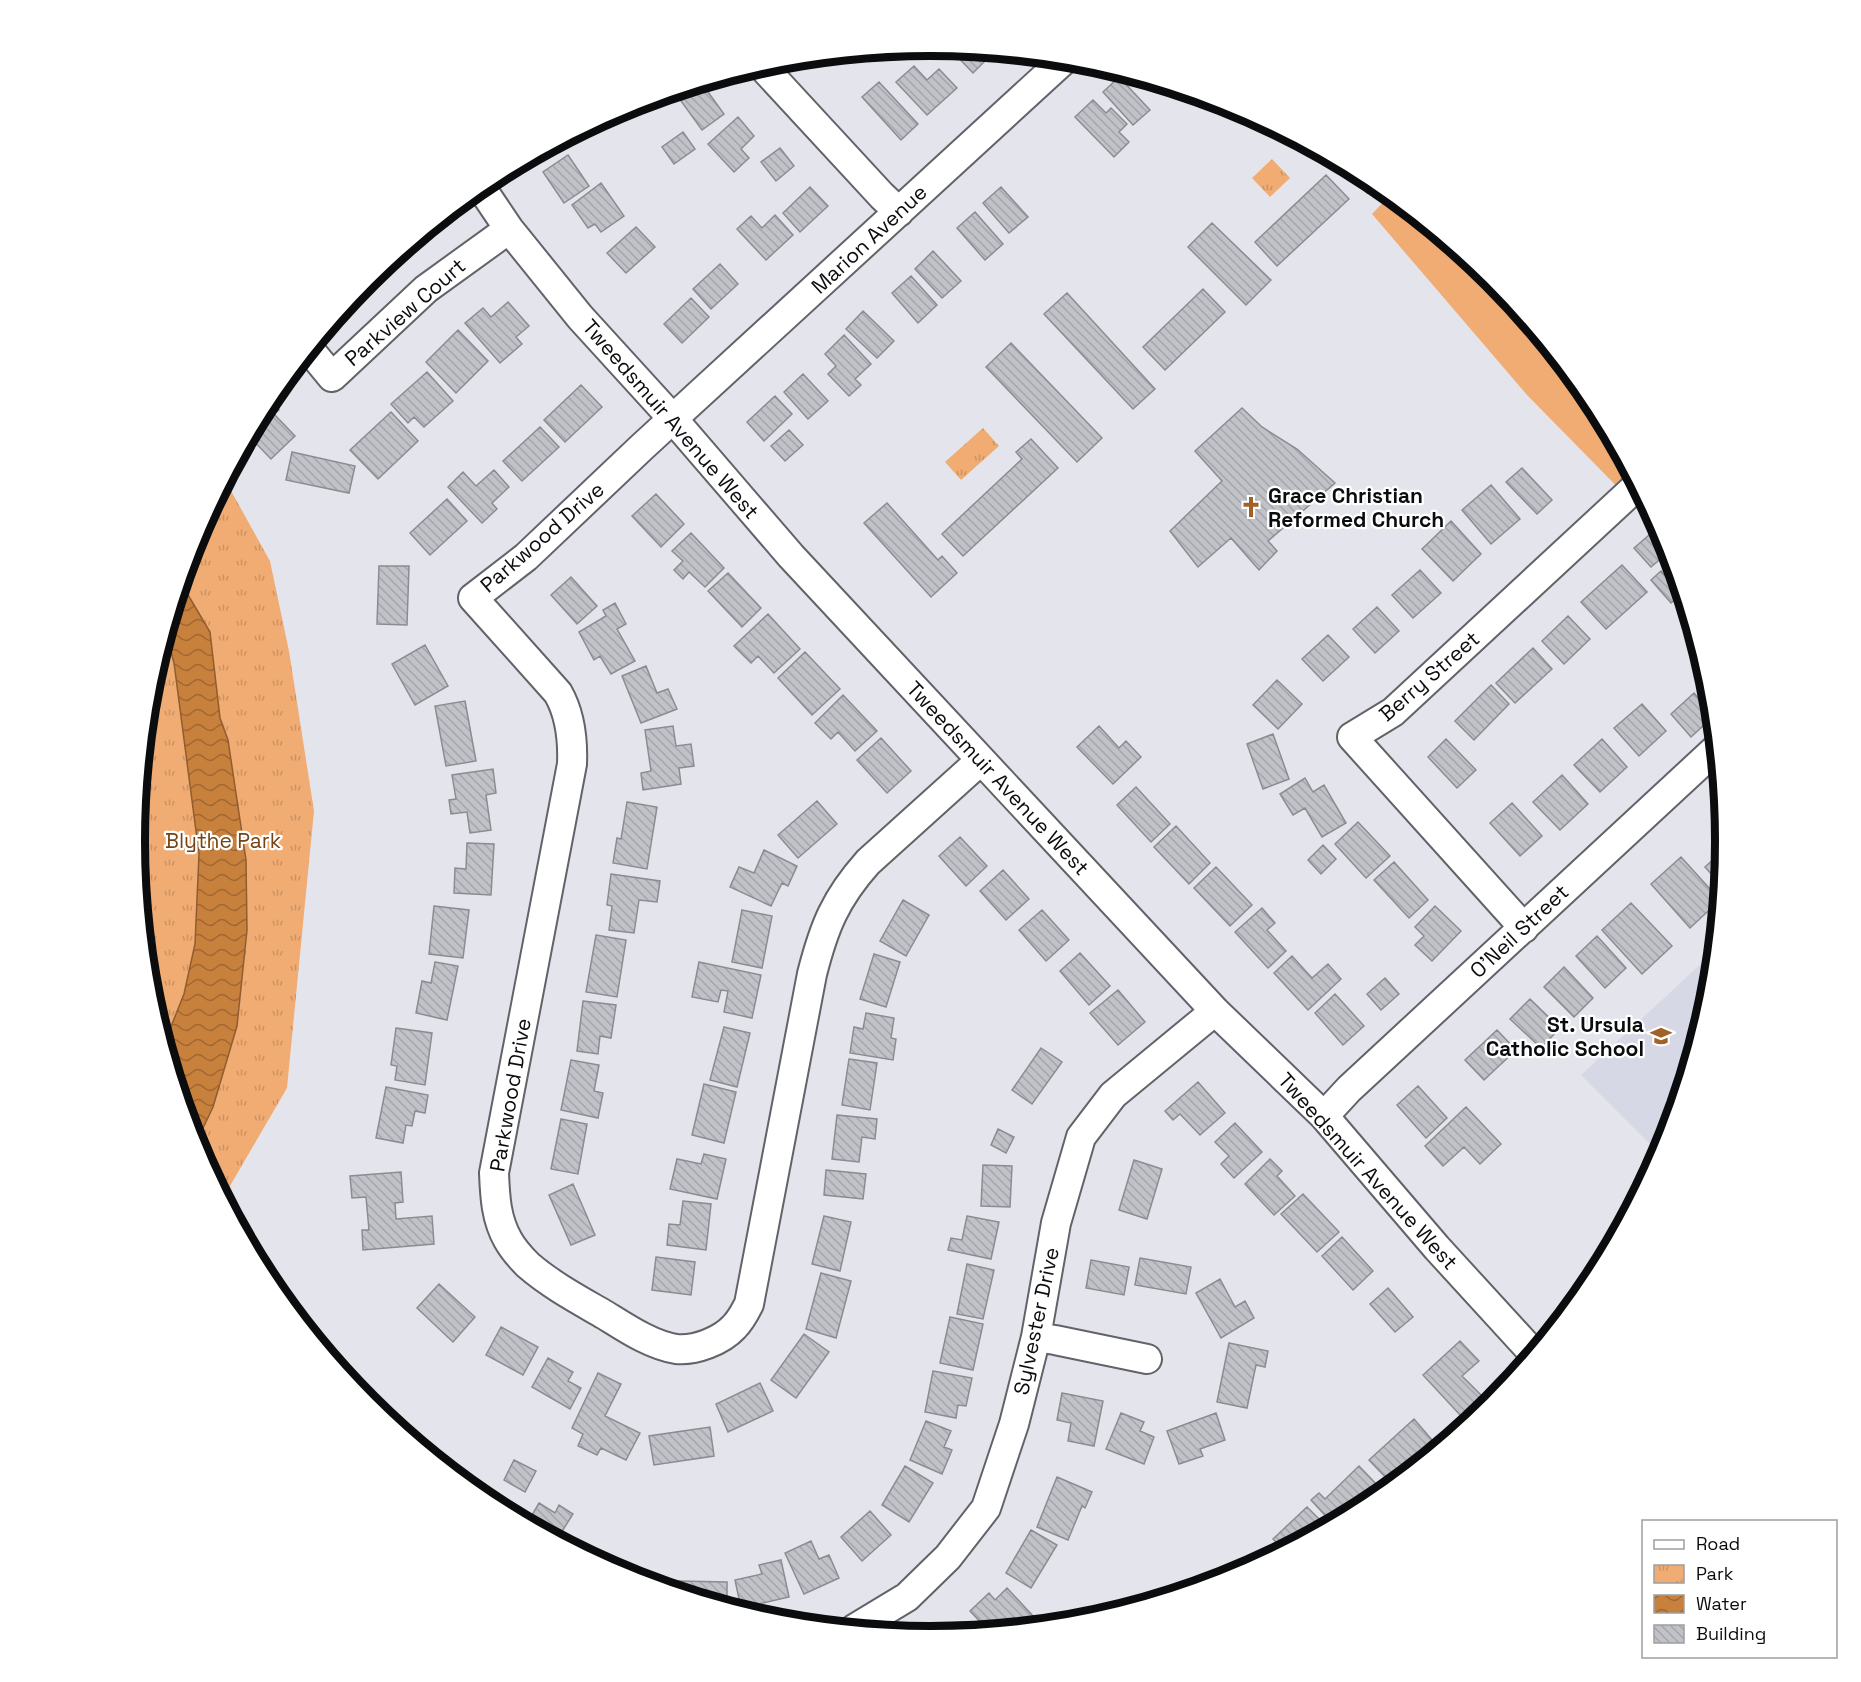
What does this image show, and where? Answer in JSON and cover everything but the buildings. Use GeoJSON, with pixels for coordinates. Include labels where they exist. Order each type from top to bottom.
{"type":"FeatureCollection","features":[{"type":"Feature","properties":{"kind":"street","name":"Marion Avenue"},"geometry":{"type":"LineString","coordinates":[[673,419],[1057,66]]}},
{"type":"Feature","properties":{"kind":"street"},"geometry":{"type":"LineString","coordinates":[[768,73],[899,212]]}},
{"type":"Feature","properties":{"kind":"street","name":"Tweedsmuir Avenue West"},"geometry":{"type":"LineString","coordinates":[[485,194],[509,229],[580,317],[673,419],[791,556],[1215,1011],[1324,1116],[1437,1248],[1529,1349]]}},
{"type":"Feature","properties":{"kind":"street","name":"Parkview Court"},"geometry":{"type":"LineString","coordinates":[[314,355],[332,377],[426,289],[509,229]]}},
{"type":"Feature","properties":{"kind":"street","name":"Parkwood Drive"},"geometry":{"type":"LineString","coordinates":[[673,419],[526,557],[473,598],[558,693],[564,704],[572,736],[572,764],[494,1173],[495,1204],[500,1225],[508,1241],[529,1265],[574,1296],[656,1343],[676,1349],[692,1348],[722,1337],[734,1327],[749,1304],[812,974],[822,936],[837,903],[852,880],[868,862],[981,760]]}},
{"type":"Feature","properties":{"kind":"street","name":"Berry Street"},"geometry":{"type":"LineString","coordinates":[[1524,928],[1352,737],[1393,712],[1633,490]]}},
{"type":"Feature","properties":{"kind":"street","name":"O'Neil Street"},"geometry":{"type":"LineString","coordinates":[[1324,1116],[1349,1089],[1711,754]]}},
{"type":"Feature","properties":{"kind":"street","name":"Sylvester Drive"},"geometry":{"type":"LineString","coordinates":[[863,1623],[907,1597],[948,1557],[986,1508],[1014,1424],[1036,1337],[1056,1222],[1081,1137],[1113,1095],[1215,1011]]}},
{"type":"Feature","properties":{"kind":"street"},"geometry":{"type":"LineString","coordinates":[[1036,1337],[1147,1359]]}},
{"type":"Feature","properties":{"kind":"shaded area","name":"St. Ursula Catholic School"},"geometry":{"type":"Polygon","coordinates":[[[1707,959],[1689,1044],[1653,1147],[1581,1075],[1707,959]]]}},
{"type":"Feature","properties":{"kind":"green space"},"geometry":{"type":"Polygon","coordinates":[[[1272,159],[1290,178],[1270,197],[1252,178],[1272,159]]]}},
{"type":"Feature","properties":{"kind":"green space"},"geometry":{"type":"Polygon","coordinates":[[[1385,201],[1409,218],[1448,250],[1521,323],[1584,405],[1611,448],[1635,494],[1641,511],[1527,395],[1372,214],[1385,201]]]}},
{"type":"Feature","properties":{"kind":"green space"},"geometry":{"type":"Polygon","coordinates":[[[983,428],[999,446],[961,480],[945,462],[983,428]]]}},
{"type":"Feature","properties":{"kind":"green space","name":"Blythe Park"},"geometry":{"type":"Polygon","coordinates":[[[229,488],[270,561],[289,651],[314,811],[287,1088],[227,1191],[205,1142],[172,1044],[160,994],[147,892],[145,841],[147,790],[160,688],[187,589],[205,540],[229,488]]]}},
{"type":"Feature","properties":{"kind":"water"},"geometry":{"type":"Polygon","coordinates":[[[186,592],[210,632],[220,718],[228,740],[246,860],[247,930],[237,1026],[213,1107],[201,1132],[169,1032],[184,994],[195,944],[199,854],[174,663],[170,647],[186,592]]]}},
{"type":"Feature","properties":{"kind":"place","name":"Grace Christian Reformed Church"},"geometry":{"type":"Point","coordinates":[1251,507]}},
{"type":"Feature","properties":{"kind":"place","name":"St. Ursula Catholic School"},"geometry":{"type":"Point","coordinates":[1661,1036]}}]}
